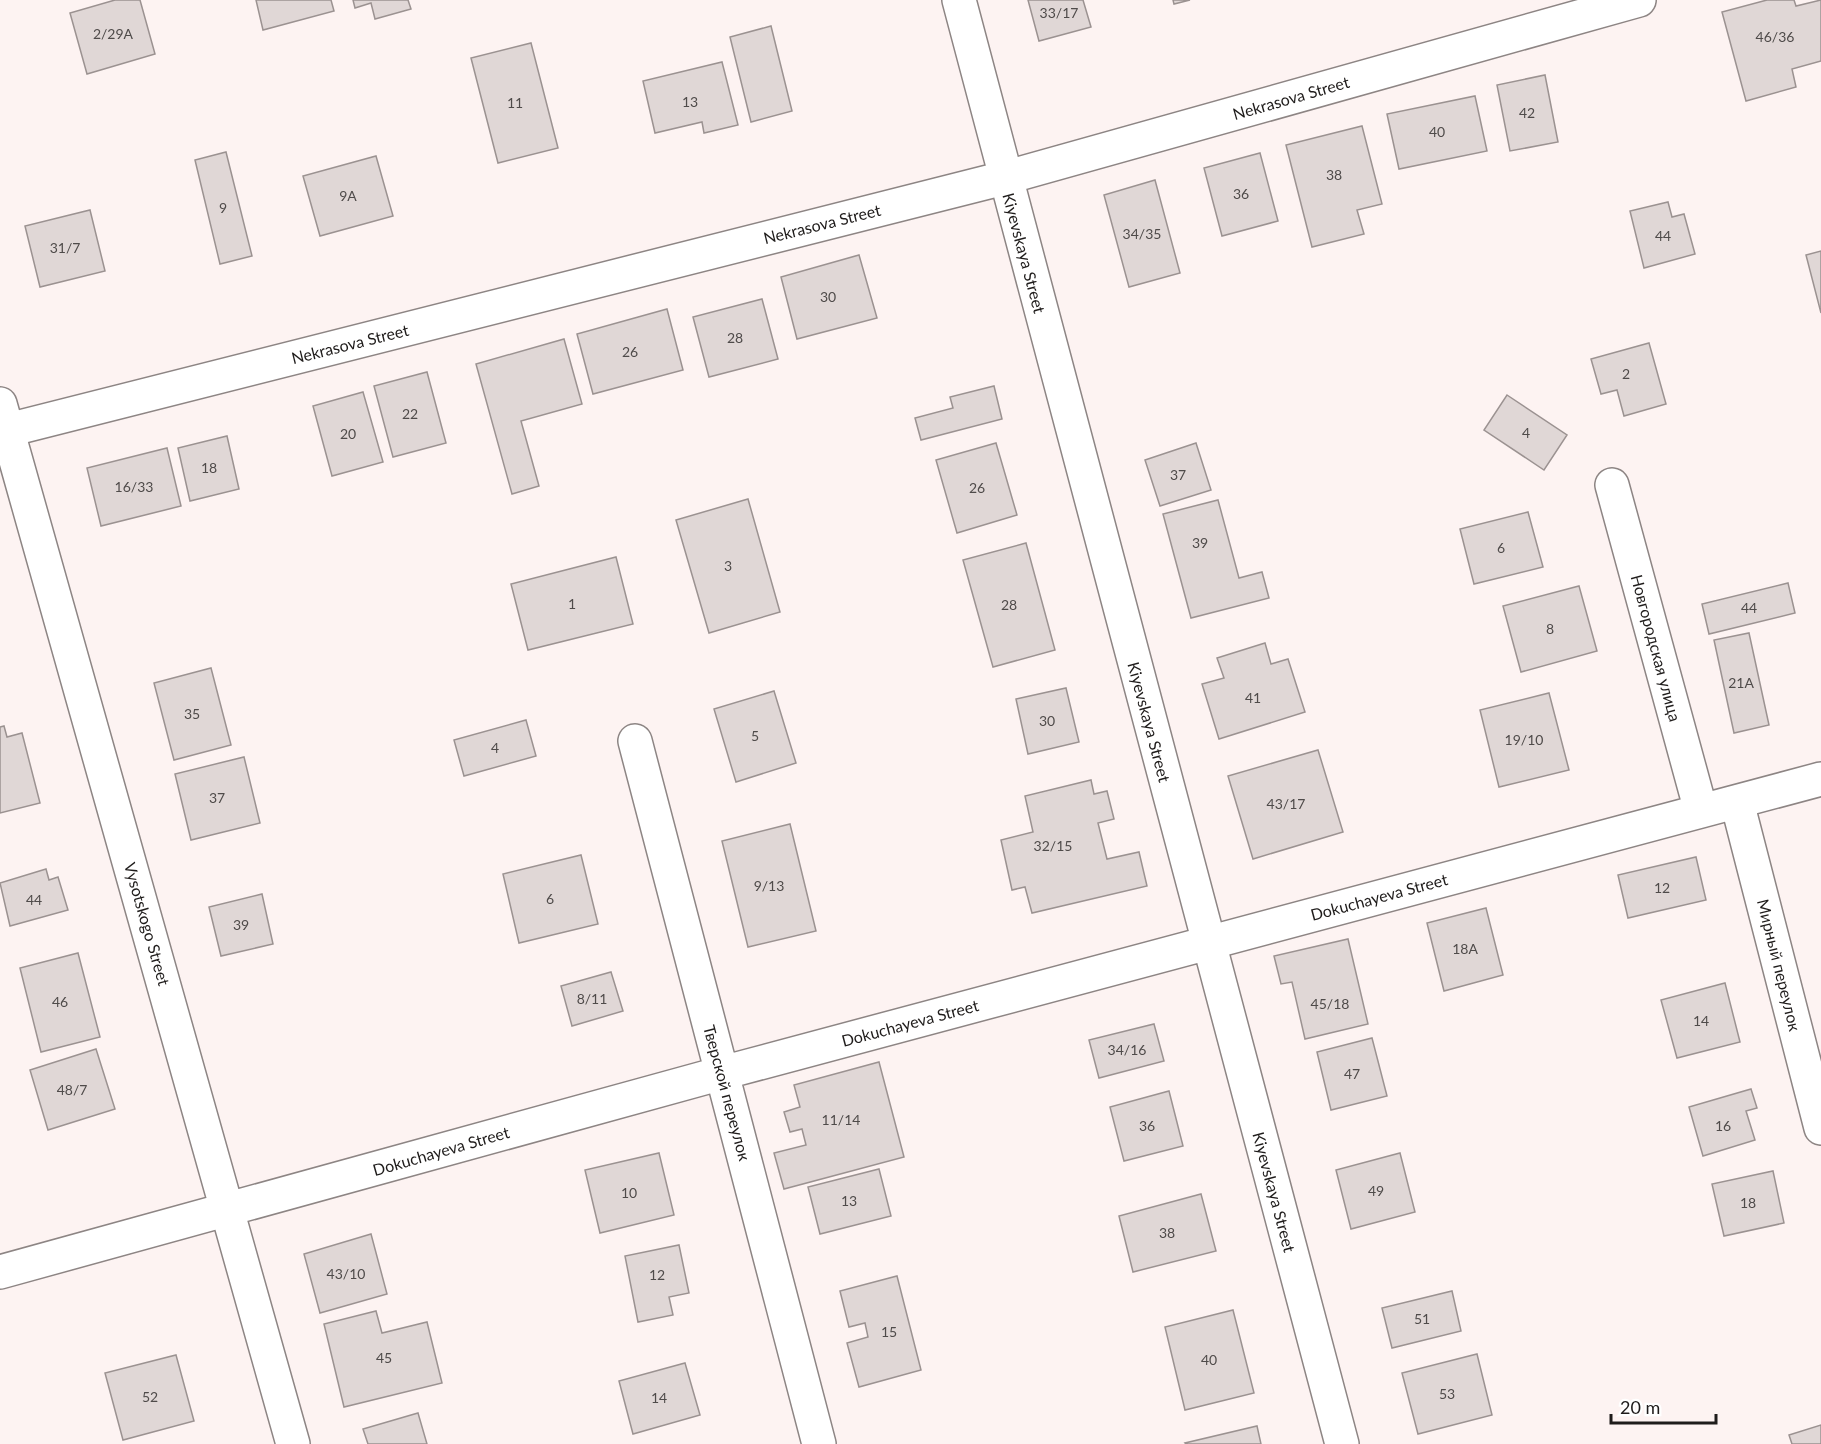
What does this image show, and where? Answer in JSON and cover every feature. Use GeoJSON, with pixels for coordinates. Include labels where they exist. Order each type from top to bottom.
{"type":"FeatureCollection","features":[{"type":"Feature","properties":{"kind":"street","name":"Kiyevskaya Street"},"geometry":{"type":"LineString","coordinates":[[959,0],[1004,178],[1342,1444]]}},
{"type":"Feature","properties":{"kind":"street","name":"Nekrasova Street"},"geometry":{"type":"LineString","coordinates":[[2,422],[1004,178],[1639,0]]}},
{"type":"Feature","properties":{"kind":"street","name":"Vysotskogo Street"},"geometry":{"type":"LineString","coordinates":[[2,422],[293,1444]]}},
{"type":"Feature","properties":{"kind":"street","name":"Новгородская улица"},"geometry":{"type":"LineString","coordinates":[[1612,484],[1701,811]]}},
{"type":"Feature","properties":{"kind":"street","name":"Тверской переулок"},"geometry":{"type":"LineString","coordinates":[[635,741],[819,1444]]}},
{"type":"Feature","properties":{"kind":"street","name":"Dokuchayeva Street"},"geometry":{"type":"LineString","coordinates":[[0,1272],[227,1211],[722,1072],[1821,779]]}},
{"type":"Feature","properties":{"kind":"street","name":"Мирный переулок"},"geometry":{"type":"LineString","coordinates":[[1737,802],[1821,1128]]}},
{"type":"Feature","properties":{"kind":"building"},"geometry":{"type":"Polygon","coordinates":[[[115,0],[140,0],[155,54],[87,74],[70,13],[115,0]]]}},
{"type":"Feature","properties":{"kind":"building"},"geometry":{"type":"Polygon","coordinates":[[[256,0],[331,0],[334,11],[263,30],[256,0]]]}},
{"type":"Feature","properties":{"kind":"building"},"geometry":{"type":"Polygon","coordinates":[[[353,0],[408,0],[411,9],[375,19],[371,3],[355,8],[353,0]]]}},
{"type":"Feature","properties":{"kind":"building"},"geometry":{"type":"Polygon","coordinates":[[[1028,0],[1083,0],[1091,27],[1039,41],[1028,0]]]}},
{"type":"Feature","properties":{"kind":"building"},"geometry":{"type":"Polygon","coordinates":[[[1173,0],[1190,0],[1174,4],[1173,0]]]}},
{"type":"Feature","properties":{"kind":"building"},"geometry":{"type":"Polygon","coordinates":[[[1767,0],[1794,0],[1796,6],[1821,0],[1821,61],[1792,69],[1796,87],[1746,101],[1722,12],[1767,0]]]}},
{"type":"Feature","properties":{"kind":"building"},"geometry":{"type":"Polygon","coordinates":[[[771,26],[792,111],[751,122],[730,37],[771,26]]]}},
{"type":"Feature","properties":{"kind":"building"},"geometry":{"type":"Polygon","coordinates":[[[531,43],[558,148],[498,163],[471,58],[531,43]]]}},
{"type":"Feature","properties":{"kind":"building"},"geometry":{"type":"Polygon","coordinates":[[[722,62],[738,125],[704,133],[702,122],[655,133],[643,81],[722,62]]]}},
{"type":"Feature","properties":{"kind":"building"},"geometry":{"type":"Polygon","coordinates":[[[1545,75],[1558,142],[1510,151],[1497,85],[1545,75]]]}},
{"type":"Feature","properties":{"kind":"building"},"geometry":{"type":"Polygon","coordinates":[[[1475,96],[1487,151],[1399,169],[1387,114],[1475,96]]]}},
{"type":"Feature","properties":{"kind":"building"},"geometry":{"type":"Polygon","coordinates":[[[1362,126],[1382,204],[1357,210],[1364,234],[1312,247],[1286,145],[1362,126]]]}},
{"type":"Feature","properties":{"kind":"building"},"geometry":{"type":"Polygon","coordinates":[[[226,152],[252,256],[220,264],[195,160],[226,152]]]}},
{"type":"Feature","properties":{"kind":"building"},"geometry":{"type":"Polygon","coordinates":[[[1260,153],[1278,221],[1222,236],[1204,168],[1260,153]]]}},
{"type":"Feature","properties":{"kind":"building"},"geometry":{"type":"Polygon","coordinates":[[[376,156],[393,216],[320,236],[303,176],[376,156]]]}},
{"type":"Feature","properties":{"kind":"building"},"geometry":{"type":"Polygon","coordinates":[[[1155,180],[1180,273],[1129,287],[1104,195],[1155,180]]]}},
{"type":"Feature","properties":{"kind":"building"},"geometry":{"type":"Polygon","coordinates":[[[1668,202],[1672,217],[1684,214],[1695,254],[1644,268],[1630,211],[1668,202]]]}},
{"type":"Feature","properties":{"kind":"building"},"geometry":{"type":"Polygon","coordinates":[[[90,210],[105,271],[40,287],[25,226],[90,210]]]}},
{"type":"Feature","properties":{"kind":"building"},"geometry":{"type":"Polygon","coordinates":[[[1821,251],[1821,313],[1806,255],[1821,251]]]}},
{"type":"Feature","properties":{"kind":"building"},"geometry":{"type":"Polygon","coordinates":[[[859,255],[877,318],[797,339],[781,277],[859,255]]]}},
{"type":"Feature","properties":{"kind":"building"},"geometry":{"type":"Polygon","coordinates":[[[762,299],[778,359],[709,377],[693,317],[762,299]]]}},
{"type":"Feature","properties":{"kind":"building"},"geometry":{"type":"Polygon","coordinates":[[[667,309],[683,370],[593,394],[577,334],[667,309]]]}},
{"type":"Feature","properties":{"kind":"building"},"geometry":{"type":"Polygon","coordinates":[[[564,339],[582,404],[521,421],[539,486],[512,494],[476,364],[564,339]]]}},
{"type":"Feature","properties":{"kind":"building"},"geometry":{"type":"Polygon","coordinates":[[[1649,343],[1666,404],[1624,416],[1617,390],[1601,394],[1591,359],[1649,343]]]}},
{"type":"Feature","properties":{"kind":"building"},"geometry":{"type":"Polygon","coordinates":[[[427,372],[446,443],[393,457],[374,386],[427,372]]]}},
{"type":"Feature","properties":{"kind":"building"},"geometry":{"type":"Polygon","coordinates":[[[994,386],[1002,419],[921,440],[915,418],[953,408],[950,397],[994,386]]]}},
{"type":"Feature","properties":{"kind":"building"},"geometry":{"type":"Polygon","coordinates":[[[363,392],[383,462],[332,476],[313,406],[363,392]]]}},
{"type":"Feature","properties":{"kind":"building"},"geometry":{"type":"Polygon","coordinates":[[[1507,395],[1567,435],[1544,470],[1484,430],[1507,395]]]}},
{"type":"Feature","properties":{"kind":"building"},"geometry":{"type":"Polygon","coordinates":[[[227,436],[239,489],[190,501],[178,448],[227,436]]]}},
{"type":"Feature","properties":{"kind":"building"},"geometry":{"type":"Polygon","coordinates":[[[996,443],[1017,515],[957,533],[936,460],[996,443]]]}},
{"type":"Feature","properties":{"kind":"building"},"geometry":{"type":"Polygon","coordinates":[[[1196,443],[1211,490],[1160,506],[1145,460],[1196,443]]]}},
{"type":"Feature","properties":{"kind":"building"},"geometry":{"type":"Polygon","coordinates":[[[167,448],[181,506],[101,526],[87,468],[167,448]]]}},
{"type":"Feature","properties":{"kind":"building"},"geometry":{"type":"Polygon","coordinates":[[[748,499],[780,612],[709,633],[676,520],[748,499]]]}},
{"type":"Feature","properties":{"kind":"building"},"geometry":{"type":"Polygon","coordinates":[[[1218,500],[1239,578],[1262,572],[1269,598],[1191,618],[1163,514],[1218,500]]]}},
{"type":"Feature","properties":{"kind":"building"},"geometry":{"type":"Polygon","coordinates":[[[1528,512],[1543,567],[1474,584],[1460,529],[1528,512]]]}},
{"type":"Feature","properties":{"kind":"building"},"geometry":{"type":"Polygon","coordinates":[[[1026,543],[1055,650],[993,667],[963,560],[1026,543]]]}},
{"type":"Feature","properties":{"kind":"building"},"geometry":{"type":"Polygon","coordinates":[[[616,557],[633,624],[528,650],[511,584],[616,557]]]}},
{"type":"Feature","properties":{"kind":"building"},"geometry":{"type":"Polygon","coordinates":[[[1788,583],[1795,613],[1709,634],[1702,604],[1788,583]]]}},
{"type":"Feature","properties":{"kind":"building"},"geometry":{"type":"Polygon","coordinates":[[[1579,586],[1597,651],[1521,672],[1503,606],[1579,586]]]}},
{"type":"Feature","properties":{"kind":"building"},"geometry":{"type":"Polygon","coordinates":[[[1749,633],[1769,725],[1734,733],[1714,640],[1749,633]]]}},
{"type":"Feature","properties":{"kind":"building"},"geometry":{"type":"Polygon","coordinates":[[[1265,643],[1271,664],[1288,659],[1305,712],[1219,739],[1202,684],[1224,678],[1217,658],[1265,643]]]}},
{"type":"Feature","properties":{"kind":"building"},"geometry":{"type":"Polygon","coordinates":[[[211,668],[231,745],[174,760],[154,683],[211,668]]]}},
{"type":"Feature","properties":{"kind":"building"},"geometry":{"type":"Polygon","coordinates":[[[1066,688],[1079,742],[1028,754],[1016,699],[1066,688]]]}},
{"type":"Feature","properties":{"kind":"building"},"geometry":{"type":"Polygon","coordinates":[[[774,691],[796,763],[736,782],[714,709],[774,691]]]}},
{"type":"Feature","properties":{"kind":"building"},"geometry":{"type":"Polygon","coordinates":[[[1549,693],[1569,770],[1499,787],[1480,710],[1549,693]]]}},
{"type":"Feature","properties":{"kind":"building"},"geometry":{"type":"Polygon","coordinates":[[[526,720],[536,756],[464,776],[454,740],[526,720]]]}},
{"type":"Feature","properties":{"kind":"building"},"geometry":{"type":"Polygon","coordinates":[[[4,726],[7,737],[22,733],[40,803],[0,813],[0,727],[4,726]]]}},
{"type":"Feature","properties":{"kind":"building"},"geometry":{"type":"Polygon","coordinates":[[[1318,750],[1343,832],[1253,859],[1228,776],[1318,750]]]}},
{"type":"Feature","properties":{"kind":"building"},"geometry":{"type":"Polygon","coordinates":[[[244,757],[260,823],[191,840],[175,774],[244,757]]]}},
{"type":"Feature","properties":{"kind":"building"},"geometry":{"type":"Polygon","coordinates":[[[1091,780],[1094,794],[1107,791],[1114,819],[1098,823],[1107,859],[1139,852],[1147,886],[1032,913],[1025,887],[1012,890],[1001,840],[1033,832],[1025,796],[1091,780]]]}},
{"type":"Feature","properties":{"kind":"building"},"geometry":{"type":"Polygon","coordinates":[[[790,824],[816,931],[748,947],[722,841],[790,824]]]}},
{"type":"Feature","properties":{"kind":"building"},"geometry":{"type":"Polygon","coordinates":[[[581,855],[598,924],[519,943],[503,874],[581,855]]]}},
{"type":"Feature","properties":{"kind":"building"},"geometry":{"type":"Polygon","coordinates":[[[1696,857],[1706,900],[1628,918],[1618,875],[1696,857]]]}},
{"type":"Feature","properties":{"kind":"building"},"geometry":{"type":"Polygon","coordinates":[[[46,869],[49,880],[58,877],[68,910],[10,926],[0,883],[46,869]]]}},
{"type":"Feature","properties":{"kind":"building"},"geometry":{"type":"Polygon","coordinates":[[[262,894],[273,944],[221,956],[209,907],[262,894]]]}},
{"type":"Feature","properties":{"kind":"building"},"geometry":{"type":"Polygon","coordinates":[[[1486,908],[1503,975],[1444,991],[1427,923],[1486,908]]]}},
{"type":"Feature","properties":{"kind":"building"},"geometry":{"type":"Polygon","coordinates":[[[1348,939],[1368,1024],[1305,1039],[1292,982],[1281,984],[1274,956],[1348,939]]]}},
{"type":"Feature","properties":{"kind":"building"},"geometry":{"type":"Polygon","coordinates":[[[78,953],[100,1037],[41,1052],[20,968],[78,953]]]}},
{"type":"Feature","properties":{"kind":"building"},"geometry":{"type":"Polygon","coordinates":[[[611,972],[623,1011],[572,1026],[561,986],[611,972]]]}},
{"type":"Feature","properties":{"kind":"building"},"geometry":{"type":"Polygon","coordinates":[[[1725,983],[1740,1042],[1677,1058],[1661,1000],[1725,983]]]}},
{"type":"Feature","properties":{"kind":"building"},"geometry":{"type":"Polygon","coordinates":[[[1154,1024],[1164,1061],[1099,1078],[1089,1040],[1154,1024]]]}},
{"type":"Feature","properties":{"kind":"building"},"geometry":{"type":"Polygon","coordinates":[[[1372,1038],[1387,1096],[1331,1110],[1317,1052],[1372,1038]]]}},
{"type":"Feature","properties":{"kind":"building"},"geometry":{"type":"Polygon","coordinates":[[[96,1049],[115,1109],[48,1130],[30,1070],[96,1049]]]}},
{"type":"Feature","properties":{"kind":"building"},"geometry":{"type":"Polygon","coordinates":[[[879,1062],[904,1157],[784,1189],[774,1153],[806,1145],[802,1129],[790,1132],[784,1112],[800,1107],[794,1085],[879,1062]]]}},
{"type":"Feature","properties":{"kind":"building"},"geometry":{"type":"Polygon","coordinates":[[[1751,1089],[1757,1108],[1746,1111],[1755,1140],[1703,1156],[1689,1107],[1751,1089]]]}},
{"type":"Feature","properties":{"kind":"building"},"geometry":{"type":"Polygon","coordinates":[[[1169,1091],[1183,1146],[1124,1161],[1110,1107],[1169,1091]]]}},
{"type":"Feature","properties":{"kind":"building"},"geometry":{"type":"Polygon","coordinates":[[[659,1153],[674,1215],[600,1233],[585,1170],[659,1153]]]}},
{"type":"Feature","properties":{"kind":"building"},"geometry":{"type":"Polygon","coordinates":[[[1400,1153],[1415,1212],[1351,1229],[1336,1170],[1400,1153]]]}},
{"type":"Feature","properties":{"kind":"building"},"geometry":{"type":"Polygon","coordinates":[[[879,1169],[891,1216],[820,1234],[808,1187],[879,1169]]]}},
{"type":"Feature","properties":{"kind":"building"},"geometry":{"type":"Polygon","coordinates":[[[1773,1171],[1784,1223],[1724,1236],[1712,1184],[1773,1171]]]}},
{"type":"Feature","properties":{"kind":"building"},"geometry":{"type":"Polygon","coordinates":[[[1201,1194],[1216,1251],[1133,1272],[1119,1216],[1201,1194]]]}},
{"type":"Feature","properties":{"kind":"building"},"geometry":{"type":"Polygon","coordinates":[[[371,1234],[387,1294],[320,1313],[304,1254],[371,1234]]]}},
{"type":"Feature","properties":{"kind":"building"},"geometry":{"type":"Polygon","coordinates":[[[679,1245],[689,1293],[669,1297],[673,1315],[638,1322],[625,1256],[679,1245]]]}},
{"type":"Feature","properties":{"kind":"building"},"geometry":{"type":"Polygon","coordinates":[[[897,1276],[921,1370],[859,1387],[847,1343],[868,1337],[865,1323],[849,1327],[840,1291],[897,1276]]]}},
{"type":"Feature","properties":{"kind":"building"},"geometry":{"type":"Polygon","coordinates":[[[1452,1291],[1461,1331],[1392,1348],[1382,1308],[1452,1291]]]}},
{"type":"Feature","properties":{"kind":"building"},"geometry":{"type":"Polygon","coordinates":[[[1233,1310],[1254,1393],[1185,1410],[1165,1327],[1233,1310]]]}},
{"type":"Feature","properties":{"kind":"building"},"geometry":{"type":"Polygon","coordinates":[[[376,1311],[382,1333],[427,1322],[442,1383],[344,1407],[324,1324],[376,1311]]]}},
{"type":"Feature","properties":{"kind":"building"},"geometry":{"type":"Polygon","coordinates":[[[1477,1354],[1492,1415],[1418,1434],[1402,1373],[1477,1354]]]}},
{"type":"Feature","properties":{"kind":"building"},"geometry":{"type":"Polygon","coordinates":[[[176,1355],[194,1421],[123,1440],[105,1373],[176,1355]]]}},
{"type":"Feature","properties":{"kind":"building"},"geometry":{"type":"Polygon","coordinates":[[[685,1363],[700,1415],[633,1434],[619,1381],[685,1363]]]}},
{"type":"Feature","properties":{"kind":"building"},"geometry":{"type":"Polygon","coordinates":[[[418,1413],[427,1444],[368,1444],[363,1429],[418,1413]]]}},
{"type":"Feature","properties":{"kind":"building"},"geometry":{"type":"Polygon","coordinates":[[[1821,1425],[1821,1444],[1792,1444],[1789,1435],[1821,1425]]]}},
{"type":"Feature","properties":{"kind":"building"},"geometry":{"type":"Polygon","coordinates":[[[1257,1426],[1261,1444],[1185,1443],[1257,1426]]]}}]}
